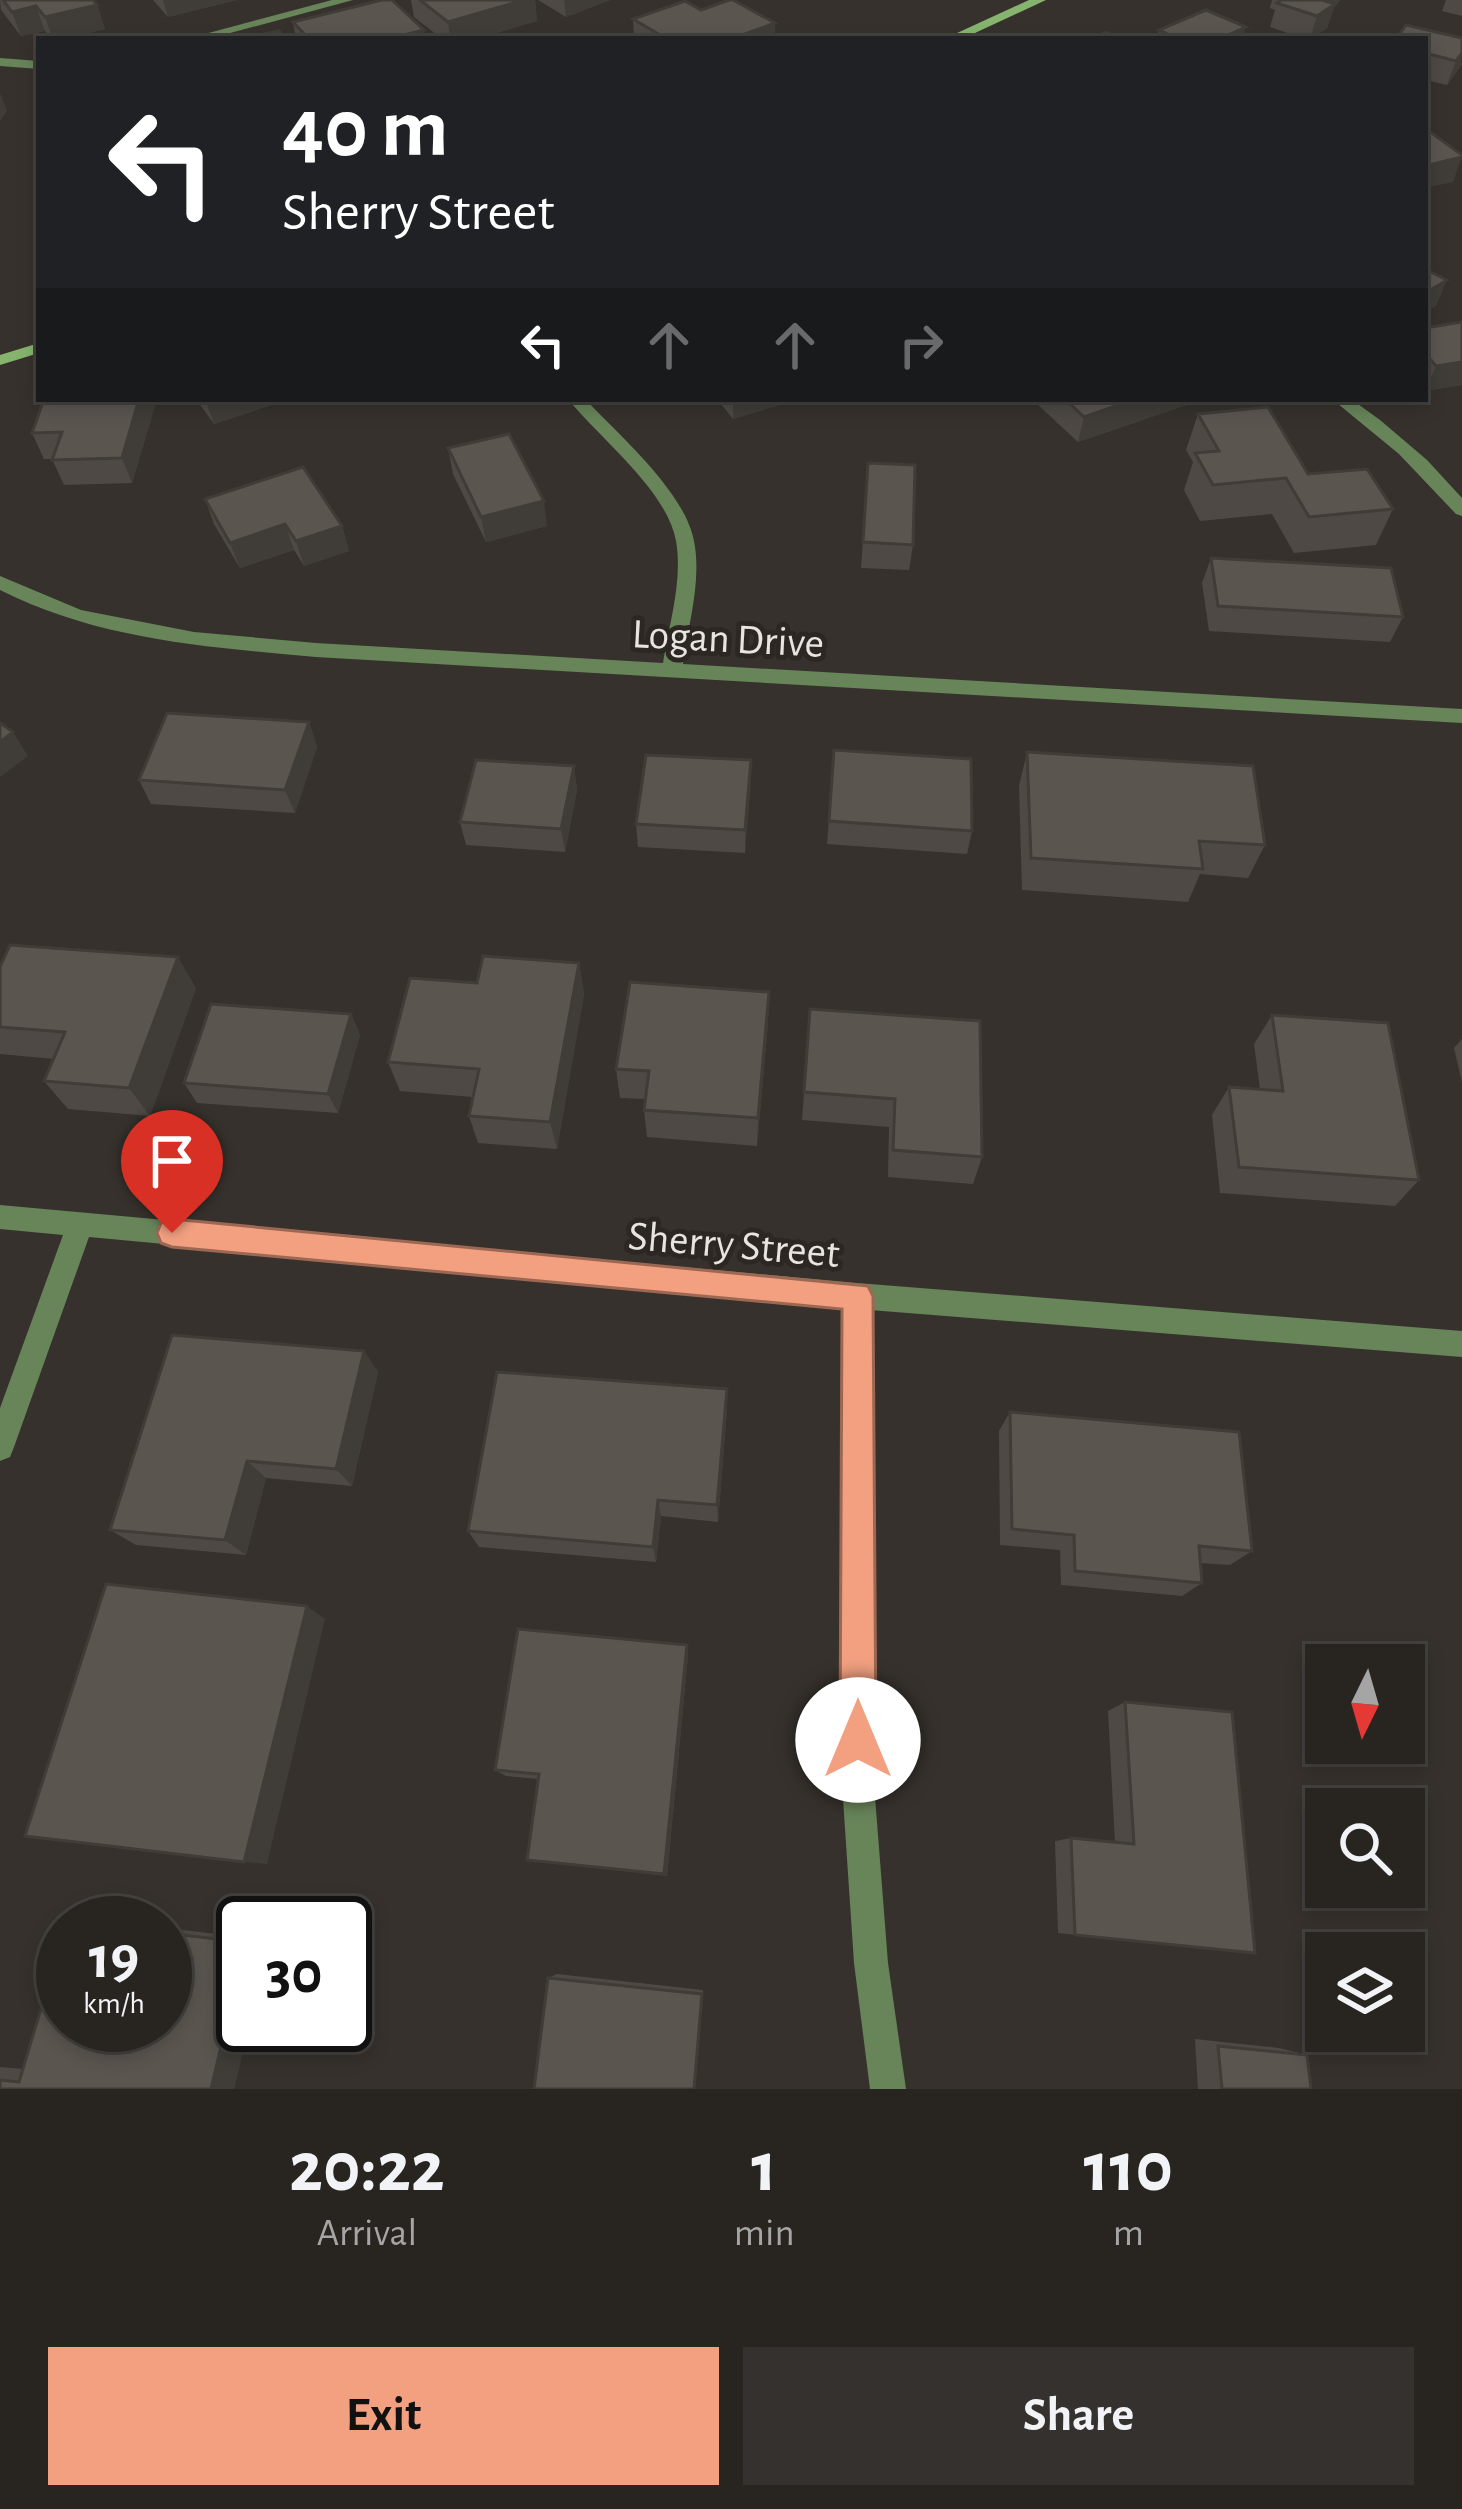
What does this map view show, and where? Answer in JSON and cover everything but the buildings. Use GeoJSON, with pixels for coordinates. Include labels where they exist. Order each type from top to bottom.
{"type":"FeatureCollection","features":[{"type":"Feature","properties":{"kind":"street"},"geometry":{"type":"LineString","coordinates":[[205,36],[347,0]]}},
{"type":"Feature","properties":{"kind":"street"},"geometry":{"type":"LineString","coordinates":[[958,36],[1040,0]]}},
{"type":"Feature","properties":{"kind":"street"},"geometry":{"type":"LineString","coordinates":[[0,62],[36,64]]}},
{"type":"Feature","properties":{"kind":"street"},"geometry":{"type":"LineString","coordinates":[[0,360],[36,349]]}},
{"type":"Feature","properties":{"kind":"street"},"geometry":{"type":"LineString","coordinates":[[579,402],[639,469],[682,530],[687,553],[672,670]]}},
{"type":"Feature","properties":{"kind":"street"},"geometry":{"type":"LineString","coordinates":[[1344,402],[1433,473],[1462,511]]}},
{"type":"Feature","properties":{"kind":"street","name":"Logan Drive"},"geometry":{"type":"LineString","coordinates":[[0,582],[37,603],[154,634],[316,650],[1462,716]]}},
{"type":"Feature","properties":{"kind":"street","name":"Sherry Street"},"geometry":{"type":"LineString","coordinates":[[0,1216],[857,1296],[1462,1344]]}},
{"type":"Feature","properties":{"kind":"street"},"geometry":{"type":"LineString","coordinates":[[0,1447],[80,1225]]}},
{"type":"Feature","properties":{"kind":"street"},"geometry":{"type":"LineString","coordinates":[[857,1296],[858,1784],[871,1963],[888,2089]]}},
{"type":"Feature","properties":{"kind":"route"},"geometry":{"type":"LineString","coordinates":[[172,1233],[857,1296],[858,1740]]}}]}
